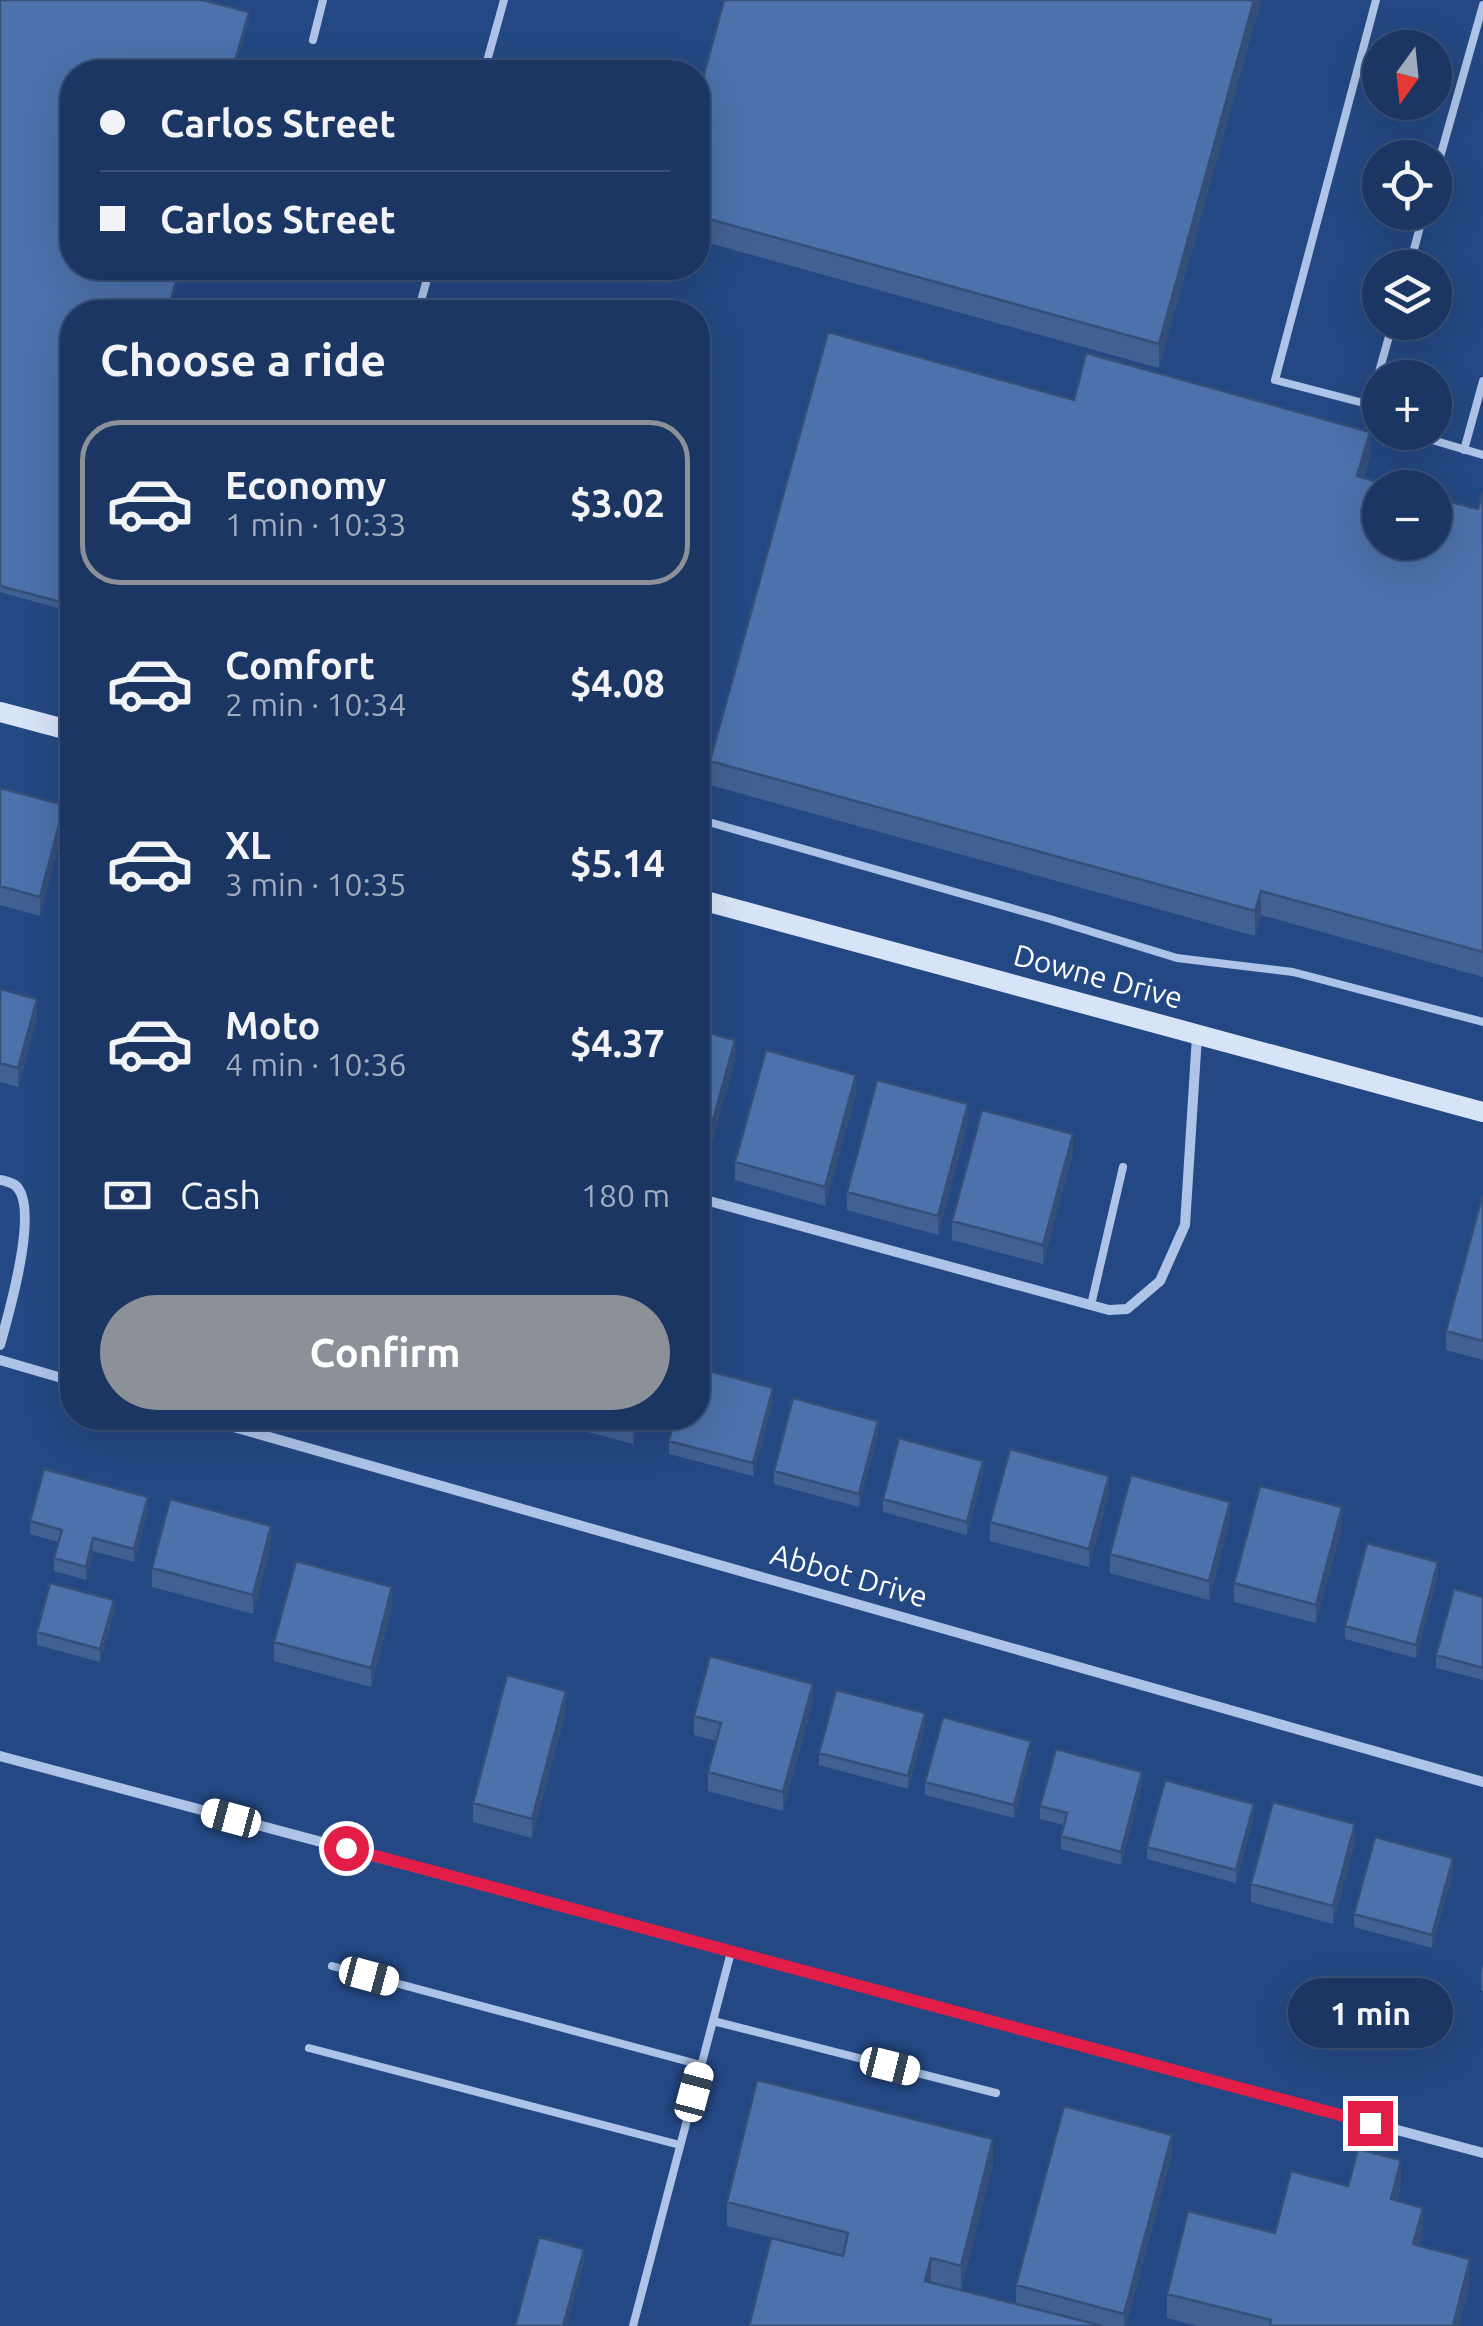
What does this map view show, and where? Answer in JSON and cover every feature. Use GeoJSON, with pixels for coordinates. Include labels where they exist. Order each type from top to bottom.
{"type":"FeatureCollection","features":[{"type":"Feature","properties":{"kind":"street"},"geometry":{"type":"LineString","coordinates":[[0,712],[60,728]]}},
{"type":"Feature","properties":{"kind":"street","name":"Downe Drive"},"geometry":{"type":"LineString","coordinates":[[710,903],[1483,1112]]}},
{"type":"Feature","properties":{"kind":"street"},"geometry":{"type":"LineString","coordinates":[[710,1201],[1090,1305],[1127,1309],[1160,1281],[1185,1224],[1197,1035]]}},
{"type":"Feature","properties":{"kind":"street"},"geometry":{"type":"LineString","coordinates":[[0,1180],[14,1184],[21,1194],[25,1222],[18,1280],[0,1345]]}},
{"type":"Feature","properties":{"kind":"street"},"geometry":{"type":"LineString","coordinates":[[0,1360],[60,1378]]}},
{"type":"Feature","properties":{"kind":"street","name":"Abbot Drive"},"geometry":{"type":"LineString","coordinates":[[244,1430],[1483,1782]]}},
{"type":"Feature","properties":{"kind":"street"},"geometry":{"type":"LineString","coordinates":[[0,1756],[1483,2153]]}},
{"type":"Feature","properties":{"kind":"lane"},"geometry":{"type":"LineString","coordinates":[[313,40],[323,0]]}},
{"type":"Feature","properties":{"kind":"lane"},"geometry":{"type":"LineString","coordinates":[[487,60],[504,0]]}},
{"type":"Feature","properties":{"kind":"lane"},"geometry":{"type":"LineString","coordinates":[[1362,402],[1275,380],[1376,0]]}},
{"type":"Feature","properties":{"kind":"lane"},"geometry":{"type":"LineString","coordinates":[[1445,140],[1483,5]]}},
{"type":"Feature","properties":{"kind":"lane"},"geometry":{"type":"LineString","coordinates":[[1464,450],[1483,382]]}},
{"type":"Feature","properties":{"kind":"lane"},"geometry":{"type":"LineString","coordinates":[[1452,446],[1483,455]]}},
{"type":"Feature","properties":{"kind":"lane"},"geometry":{"type":"LineString","coordinates":[[710,822],[1177,958],[1293,972],[1483,1022]]}},
{"type":"Feature","properties":{"kind":"lane"},"geometry":{"type":"LineString","coordinates":[[1090,1305],[1124,1167]]}},
{"type":"Feature","properties":{"kind":"lane"},"geometry":{"type":"LineString","coordinates":[[632,2326],[731,1952]]}},
{"type":"Feature","properties":{"kind":"lane"},"geometry":{"type":"LineString","coordinates":[[332,1966],[701,2065]]}},
{"type":"Feature","properties":{"kind":"lane"},"geometry":{"type":"LineString","coordinates":[[713,2021],[996,2094]]}},
{"type":"Feature","properties":{"kind":"lane"},"geometry":{"type":"LineString","coordinates":[[308,2048],[680,2145]]}},
{"type":"Feature","properties":{"kind":"building"},"geometry":{"type":"Polygon","coordinates":[[[0,0],[203,0],[249,12],[235,60],[60,60],[60,280],[176,280],[171,300],[60,300],[60,602],[0,586],[0,0]]]}},
{"type":"Feature","properties":{"kind":"building"},"geometry":{"type":"Polygon","coordinates":[[[724,0],[1254,0],[1159,344],[710,219],[708,60],[724,0]]]}},
{"type":"Feature","properties":{"kind":"building"},"geometry":{"type":"Polygon","coordinates":[[[828,332],[1074,400],[1086,353],[1362,430],[1365,450],[1357,476],[1362,477],[1362,560],[1452,560],[1452,502],[1478,509],[1483,492],[1483,952],[1261,891],[1255,911],[710,761],[828,332]]]}},
{"type":"Feature","properties":{"kind":"building"},"geometry":{"type":"Polygon","coordinates":[[[0,788],[60,804],[60,820],[40,897],[0,886],[0,788]]]}},
{"type":"Feature","properties":{"kind":"building"},"geometry":{"type":"Polygon","coordinates":[[[0,989],[37,999],[18,1068],[0,1063],[0,989]]]}},
{"type":"Feature","properties":{"kind":"building"},"geometry":{"type":"Polygon","coordinates":[[[710,1033],[735,1040],[710,1131],[710,1033]]]}},
{"type":"Feature","properties":{"kind":"building"},"geometry":{"type":"Polygon","coordinates":[[[766,1050],[856,1075],[825,1187],[735,1162],[766,1050]]]}},
{"type":"Feature","properties":{"kind":"building"},"geometry":{"type":"Polygon","coordinates":[[[877,1080],[968,1104],[938,1216],[847,1192],[877,1080]]]}},
{"type":"Feature","properties":{"kind":"building"},"geometry":{"type":"Polygon","coordinates":[[[982,1110],[1073,1134],[1043,1245],[952,1221],[982,1110]]]}},
{"type":"Feature","properties":{"kind":"building"},"geometry":{"type":"Polygon","coordinates":[[[1483,1198],[1483,1341],[1446,1331],[1483,1198]]]}},
{"type":"Feature","properties":{"kind":"building"},"geometry":{"type":"Polygon","coordinates":[[[710,1371],[773,1388],[753,1463],[669,1441],[672,1430],[710,1430],[710,1371]]]}},
{"type":"Feature","properties":{"kind":"building"},"geometry":{"type":"Polygon","coordinates":[[[793,1398],[878,1421],[859,1494],[774,1471],[793,1398]]]}},
{"type":"Feature","properties":{"kind":"building"},"geometry":{"type":"Polygon","coordinates":[[[899,1438],[983,1461],[967,1522],[883,1499],[899,1438]]]}},
{"type":"Feature","properties":{"kind":"building"},"geometry":{"type":"Polygon","coordinates":[[[1010,1449],[1109,1476],[1089,1549],[990,1522],[1010,1449]]]}},
{"type":"Feature","properties":{"kind":"building"},"geometry":{"type":"Polygon","coordinates":[[[44,1469],[148,1497],[134,1549],[93,1538],[86,1567],[54,1558],[62,1530],[30,1521],[44,1469]]]}},
{"type":"Feature","properties":{"kind":"building"},"geometry":{"type":"Polygon","coordinates":[[[1131,1475],[1230,1502],[1209,1581],[1110,1554],[1131,1475]]]}},
{"type":"Feature","properties":{"kind":"building"},"geometry":{"type":"Polygon","coordinates":[[[1260,1486],[1342,1507],[1316,1605],[1234,1583],[1260,1486]]]}},
{"type":"Feature","properties":{"kind":"building"},"geometry":{"type":"Polygon","coordinates":[[[170,1499],[271,1526],[253,1595],[152,1568],[170,1499]]]}},
{"type":"Feature","properties":{"kind":"building"},"geometry":{"type":"Polygon","coordinates":[[[1367,1543],[1438,1562],[1416,1645],[1345,1626],[1367,1543]]]}},
{"type":"Feature","properties":{"kind":"building"},"geometry":{"type":"Polygon","coordinates":[[[296,1561],[392,1587],[371,1668],[274,1642],[296,1561]]]}},
{"type":"Feature","properties":{"kind":"building"},"geometry":{"type":"Polygon","coordinates":[[[50,1583],[114,1600],[100,1649],[37,1632],[50,1583]]]}},
{"type":"Feature","properties":{"kind":"building"},"geometry":{"type":"Polygon","coordinates":[[[1454,1589],[1483,1597],[1483,1668],[1436,1655],[1454,1589]]]}},
{"type":"Feature","properties":{"kind":"building"},"geometry":{"type":"Polygon","coordinates":[[[710,1656],[813,1684],[783,1792],[708,1772],[721,1723],[694,1716],[710,1656]]]}},
{"type":"Feature","properties":{"kind":"building"},"geometry":{"type":"Polygon","coordinates":[[[507,1675],[566,1691],[532,1819],[473,1803],[507,1675]]]}},
{"type":"Feature","properties":{"kind":"building"},"geometry":{"type":"Polygon","coordinates":[[[836,1690],[925,1713],[908,1776],[819,1753],[836,1690]]]}},
{"type":"Feature","properties":{"kind":"building"},"geometry":{"type":"Polygon","coordinates":[[[943,1717],[1031,1741],[1014,1805],[925,1782],[943,1717]]]}},
{"type":"Feature","properties":{"kind":"building"},"geometry":{"type":"Polygon","coordinates":[[[1056,1749],[1142,1772],[1121,1852],[1061,1836],[1067,1813],[1040,1806],[1056,1749]]]}},
{"type":"Feature","properties":{"kind":"building"},"geometry":{"type":"Polygon","coordinates":[[[1165,1780],[1254,1804],[1236,1870],[1147,1847],[1165,1780]]]}},
{"type":"Feature","properties":{"kind":"building"},"geometry":{"type":"Polygon","coordinates":[[[1273,1802],[1355,1824],[1333,1906],[1251,1884],[1273,1802]]]}},
{"type":"Feature","properties":{"kind":"building"},"geometry":{"type":"Polygon","coordinates":[[[1375,1837],[1453,1858],[1432,1935],[1354,1914],[1375,1837]]]}},
{"type":"Feature","properties":{"kind":"building"},"geometry":{"type":"Polygon","coordinates":[[[757,2080],[993,2139],[961,2266],[931,2258],[925,2281],[1103,2326],[749,2326],[771,2238],[843,2256],[848,2233],[727,2202],[757,2080]]]}},
{"type":"Feature","properties":{"kind":"building"},"geometry":{"type":"Polygon","coordinates":[[[1064,2106],[1172,2135],[1124,2314],[1016,2285],[1064,2106]]]}},
{"type":"Feature","properties":{"kind":"building"},"geometry":{"type":"Polygon","coordinates":[[[1358,2149],[1401,2160],[1391,2199],[1423,2208],[1413,2244],[1470,2259],[1453,2326],[1270,2326],[1271,2320],[1167,2294],[1188,2211],[1275,2233],[1291,2171],[1348,2186],[1358,2149]]]}},
{"type":"Feature","properties":{"kind":"building"},"geometry":{"type":"Polygon","coordinates":[[[539,2237],[584,2249],[563,2326],[515,2326],[539,2237]]]}},
{"type":"Feature","properties":{"kind":"route"},"geometry":{"type":"LineString","coordinates":[[346,1848],[1370,2123]]}}]}
